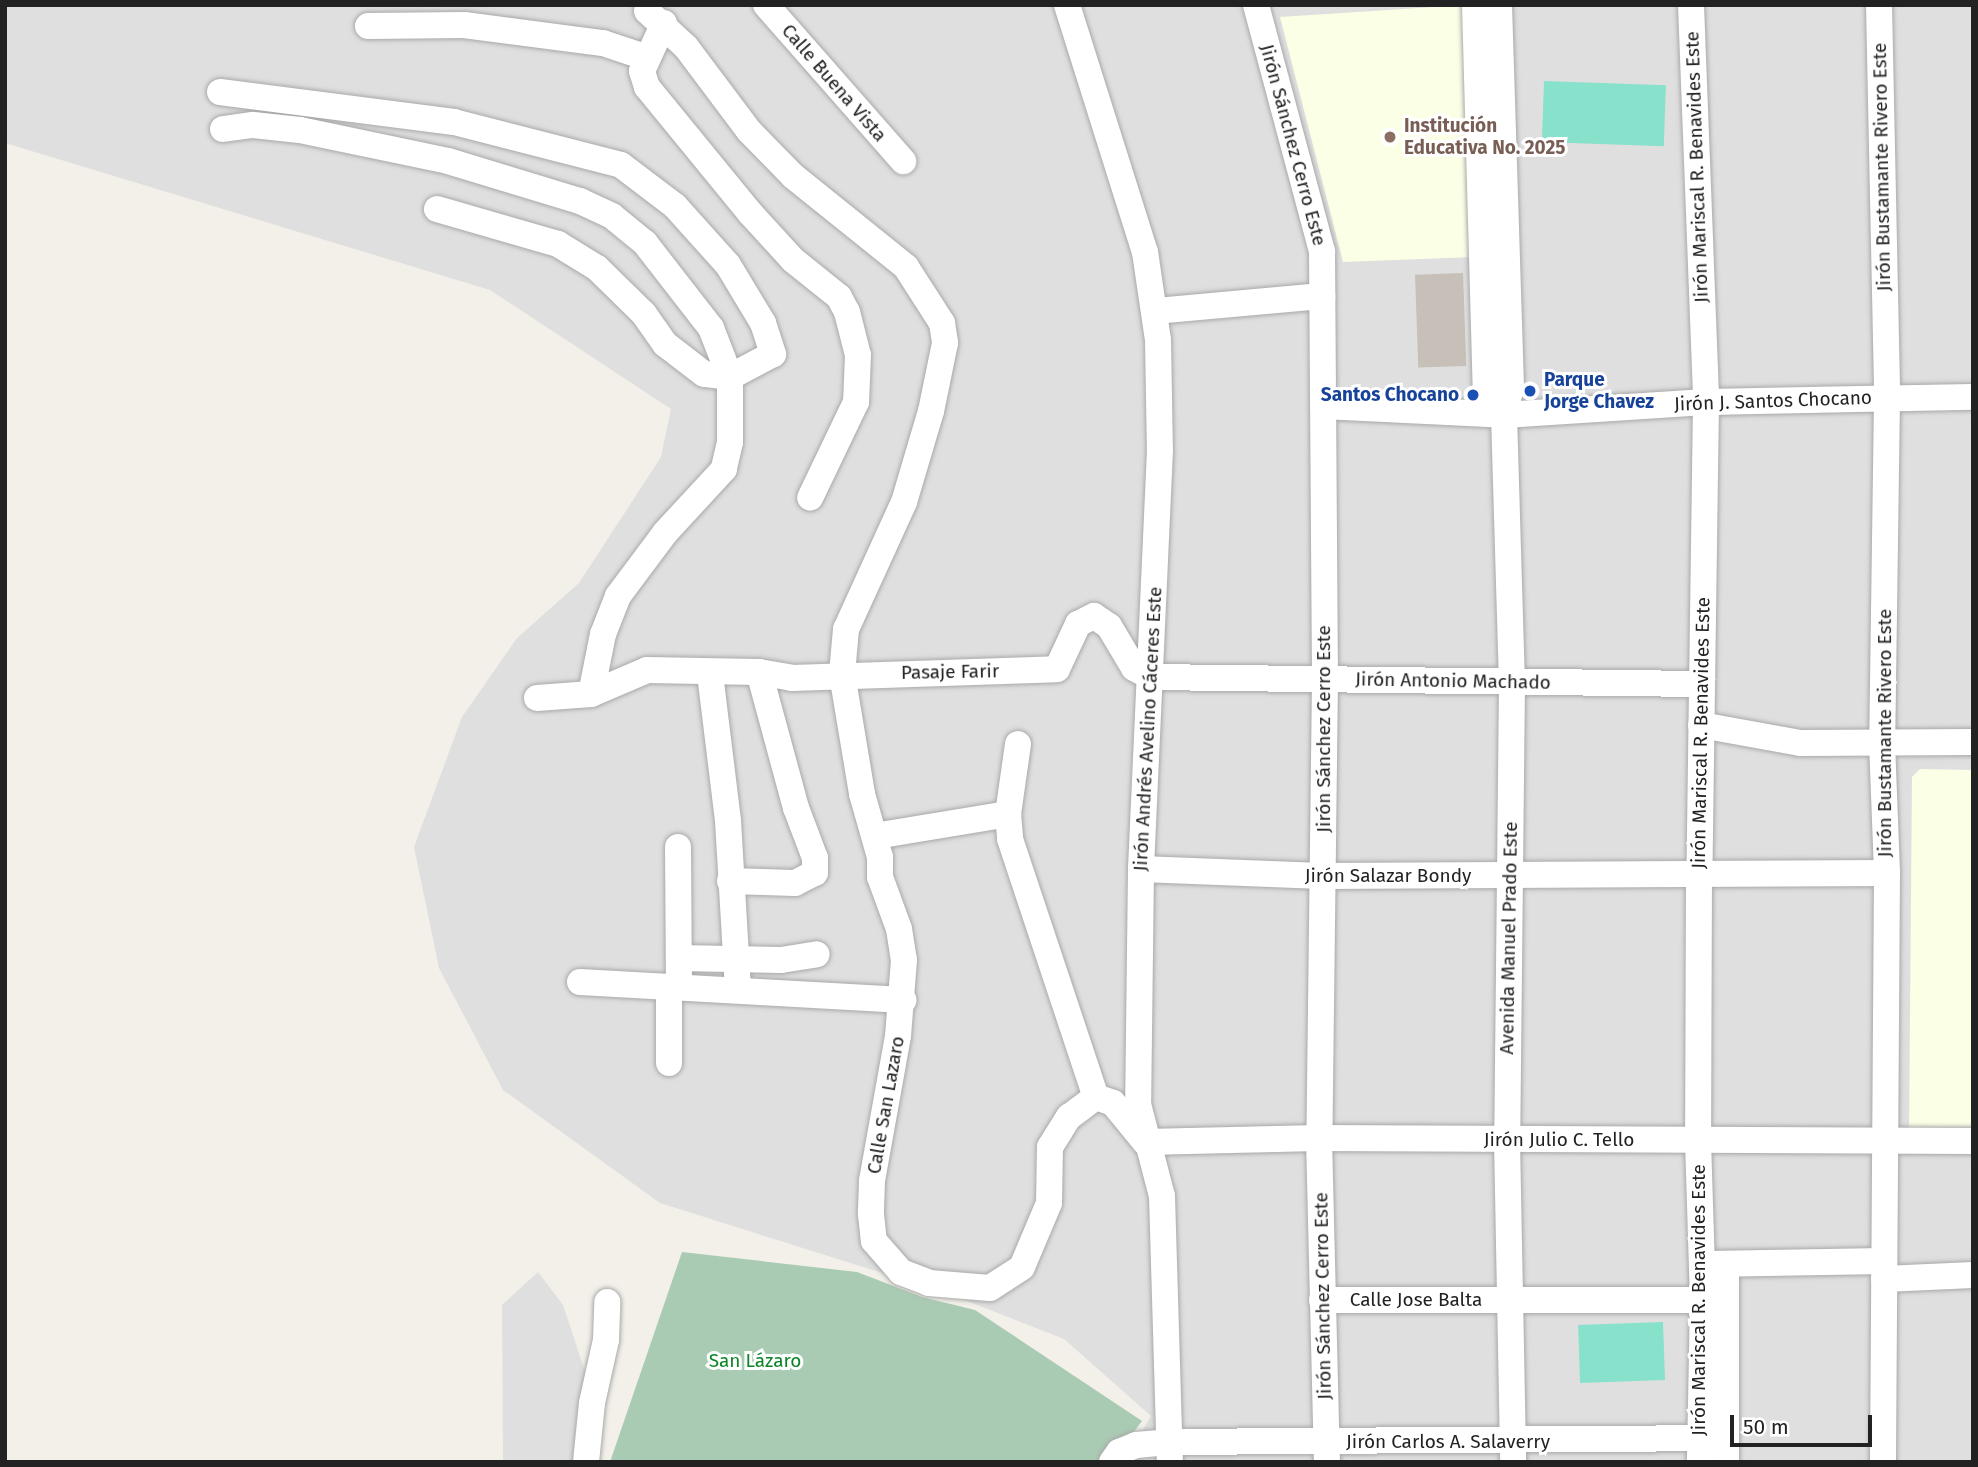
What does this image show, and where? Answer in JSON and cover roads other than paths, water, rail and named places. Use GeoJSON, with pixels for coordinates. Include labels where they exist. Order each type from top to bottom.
{"type":"FeatureCollection","features":[{"type":"Feature","properties":{"kind":"street","name":"Calle Buena Vista"},"geometry":{"type":"LineString","coordinates":[[766,5],[903,161]]}},
{"type":"Feature","properties":{"kind":"street","name":"Jirón Andrés Avelino Cáceres Este"},"geometry":{"type":"LineString","coordinates":[[1067,5],[1145,252],[1156,311],[1160,450],[1141,869],[1138,1104],[1145,1142],[1162,1196],[1169,1452]]}},
{"type":"Feature","properties":{"kind":"street","name":"Jirón Sánchez Cerro Este"},"geometry":{"type":"LineString","coordinates":[[1256,5],[1322,251],[1325,679],[1319,1138],[1326,1452]]}},
{"type":"Feature","properties":{"kind":"street","name":"Avenida Manuel Prado Este"},"geometry":{"type":"LineString","coordinates":[[1475,5],[1486,387],[1504,415]]}},
{"type":"Feature","properties":{"kind":"street","name":"Avenida Manuel Prado Este"},"geometry":{"type":"LineString","coordinates":[[1499,5],[1510,387],[1504,415],[1511,682],[1507,1140],[1513,1452]]}},
{"type":"Feature","properties":{"kind":"street","name":"Jirón Mariscal R. Benavides Este"},"geometry":{"type":"LineString","coordinates":[[1692,5],[1706,402],[1698,1141],[1714,1264],[1703,1300],[1700,1450]]}},
{"type":"Feature","properties":{"kind":"street","name":"Jirón Bustamante Rivero Este"},"geometry":{"type":"LineString","coordinates":[[1879,5],[1888,398],[1882,742],[1887,873],[1883,1462]]}},
{"type":"Feature","properties":{"kind":"street","name":"Calle San Lazaro"},"geometry":{"type":"LineString","coordinates":[[649,58],[656,17],[750,131],[793,176],[906,267],[942,323],[945,343],[932,411],[883,551],[846,629],[842,674],[862,793],[875,836],[880,877],[903,943],[902,1000],[887,1113],[872,1181],[874,1241],[901,1272],[929,1283],[990,1288],[1022,1268],[1049,1203],[1051,1147],[1069,1117],[1096,1097]]}},
{"type":"Feature","properties":{"kind":"street"},"geometry":{"type":"LineString","coordinates":[[368,26],[464,25],[603,43],[649,58],[642,71],[647,87],[751,214],[793,260],[839,297],[847,312],[858,355],[856,402],[810,498]]}},
{"type":"Feature","properties":{"kind":"street"},"geometry":{"type":"LineString","coordinates":[[220,92],[454,122],[621,165],[676,206],[728,265],[763,323],[773,354],[730,377],[705,374],[688,365],[597,268],[558,244],[438,209]]}},
{"type":"Feature","properties":{"kind":"street"},"geometry":{"type":"LineString","coordinates":[[223,129],[253,125],[300,130],[448,161],[580,201],[612,216],[645,243],[685,290],[711,328],[730,377],[730,442],[724,469],[665,533],[618,596],[603,634],[591,694]]}},
{"type":"Feature","properties":{"kind":"street"},"geometry":{"type":"LineString","coordinates":[[1156,311],[1322,296]]}},
{"type":"Feature","properties":{"kind":"street","name":"Jirón J. Santos Chocano"},"geometry":{"type":"LineString","coordinates":[[1323,406],[1504,415],[1706,402],[1973,397]]}},
{"type":"Feature","properties":{"kind":"street","name":"Pasaje Farir"},"geometry":{"type":"LineString","coordinates":[[537,698],[591,694],[647,670],[710,674],[759,671],[792,678],[842,674],[1058,669],[1078,624],[1094,615],[1109,626],[1134,668],[1150,677]]}},
{"type":"Feature","properties":{"kind":"street"},"geometry":{"type":"LineString","coordinates":[[730,881],[795,883],[815,873],[815,858],[796,808],[759,671]]}},
{"type":"Feature","properties":{"kind":"street"},"geometry":{"type":"LineString","coordinates":[[710,674],[728,821],[733,957],[738,990]]}},
{"type":"Feature","properties":{"kind":"street","name":"Jirón Antonio Machado"},"geometry":{"type":"LineString","coordinates":[[1150,677],[1702,684]]}},
{"type":"Feature","properties":{"kind":"street"},"geometry":{"type":"LineString","coordinates":[[1701,725],[1800,743],[1973,742]]}},
{"type":"Feature","properties":{"kind":"street"},"geometry":{"type":"LineString","coordinates":[[1018,744],[1008,814],[1010,839],[1096,1097],[1113,1103],[1145,1142]]}},
{"type":"Feature","properties":{"kind":"street"},"geometry":{"type":"LineString","coordinates":[[875,836],[1008,814]]}},
{"type":"Feature","properties":{"kind":"street"},"geometry":{"type":"LineString","coordinates":[[669,1063],[674,988],[680,958],[678,847]]}},
{"type":"Feature","properties":{"kind":"street","name":"Jirón Salazar Bondy"},"geometry":{"type":"LineString","coordinates":[[1141,869],[1322,877],[1887,873]]}},
{"type":"Feature","properties":{"kind":"street"},"geometry":{"type":"LineString","coordinates":[[680,958],[781,960],[817,954]]}},
{"type":"Feature","properties":{"kind":"street"},"geometry":{"type":"LineString","coordinates":[[580,982],[902,1000]]}},
{"type":"Feature","properties":{"kind":"street","name":"Jirón Julio C. Tello"},"geometry":{"type":"LineString","coordinates":[[1145,1142],[1319,1138],[1973,1141]]}},
{"type":"Feature","properties":{"kind":"street"},"geometry":{"type":"LineString","coordinates":[[1726,1450],[1714,1264],[1973,1275]]}},
{"type":"Feature","properties":{"kind":"street","name":"Calle Jose Balta"},"geometry":{"type":"LineString","coordinates":[[1322,1300],[1703,1300]]}},
{"type":"Feature","properties":{"kind":"street"},"geometry":{"type":"LineString","coordinates":[[586,1462],[592,1403],[606,1339],[607,1303]]}},
{"type":"Feature","properties":{"kind":"street","name":"Jirón Carlos A. Salaverry"},"geometry":{"type":"LineString","coordinates":[[1112,1462],[1119,1452],[1136,1445],[1169,1452],[1726,1450]]}},
{"type":"Feature","properties":{"kind":"place","name":"Institución Educativa No. 2025"},"geometry":{"type":"Point","coordinates":[1390,137]}},
{"type":"Feature","properties":{"kind":"place","name":"Parque Jorge Chavez"},"geometry":{"type":"Point","coordinates":[1530,391]}},
{"type":"Feature","properties":{"kind":"place","name":"Santos Chocano"},"geometry":{"type":"Point","coordinates":[1473,395]}},
{"type":"Feature","properties":{"kind":"park label","name":"San Lázaro"},"geometry":{"type":"Point","coordinates":[755,1361]}}]}
